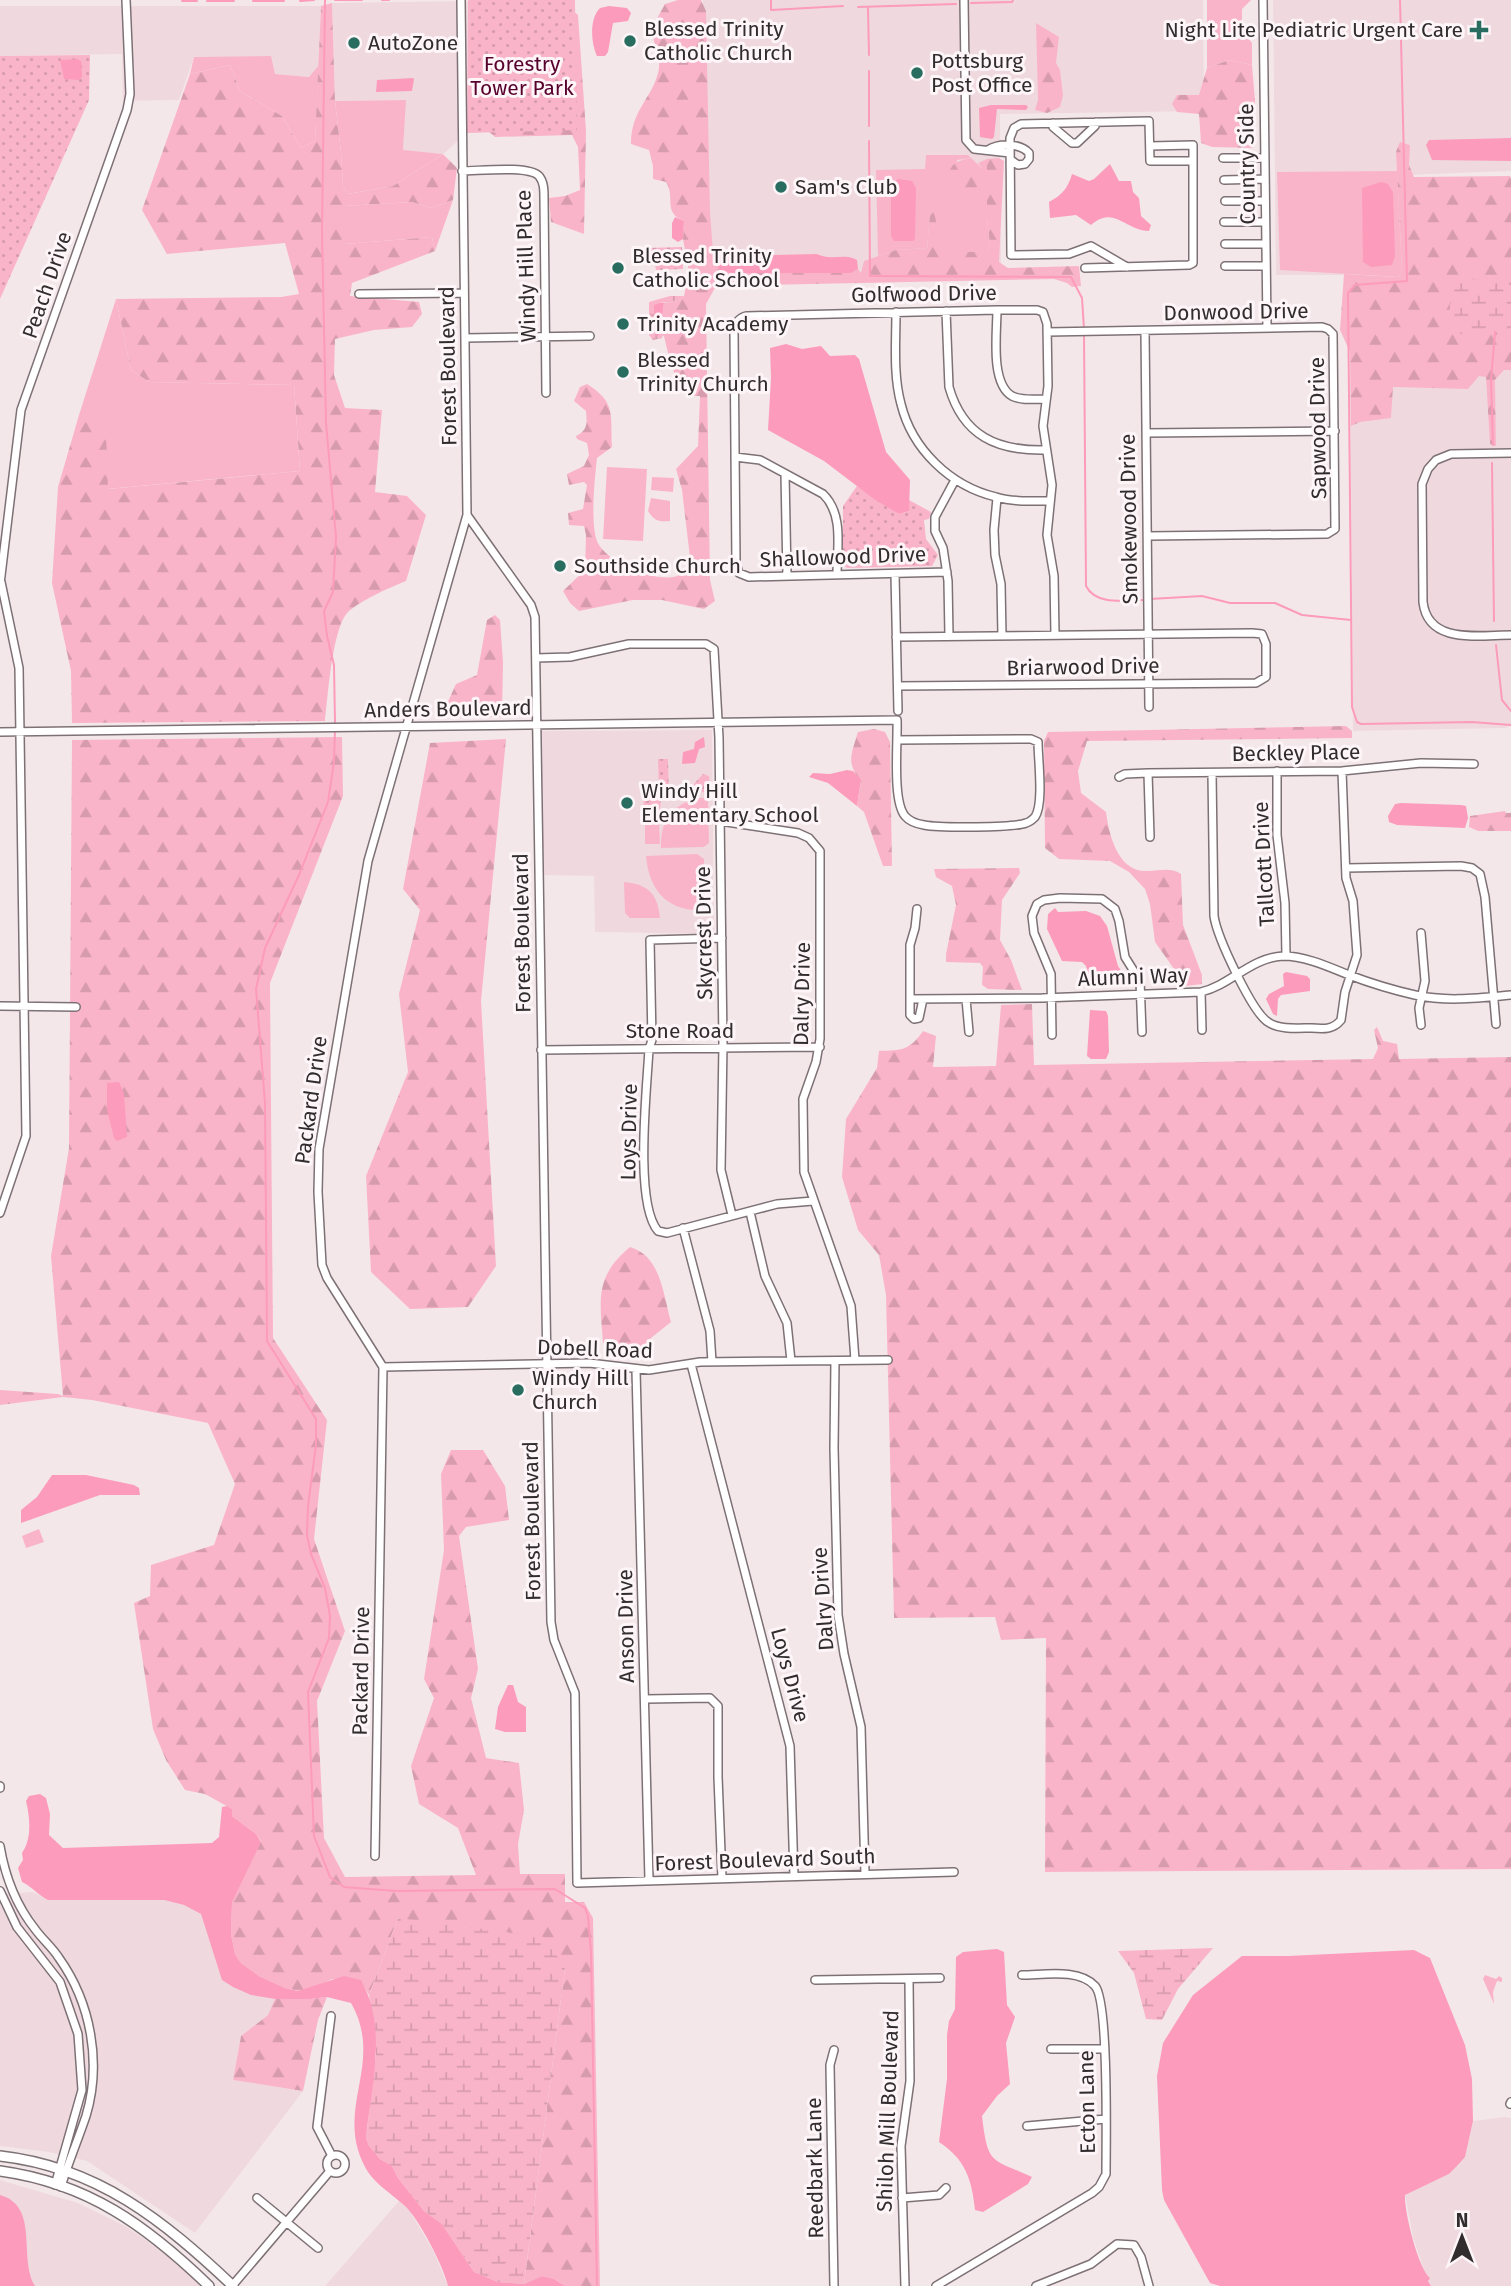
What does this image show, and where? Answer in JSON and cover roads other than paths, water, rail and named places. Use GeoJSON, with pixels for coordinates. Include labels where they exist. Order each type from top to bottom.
{"type":"FeatureCollection","features":[{"type":"Feature","properties":{"kind":"main road"},"geometry":{"type":"LineString","coordinates":[[0,2156],[63,2169],[148,2213],[178,2235],[232,2286]]}},
{"type":"Feature","properties":{"kind":"main road"},"geometry":{"type":"LineString","coordinates":[[0,2171],[18,2173],[96,2200],[141,2226],[172,2250],[209,2286]]}},
{"type":"Feature","properties":{"kind":"street","name":"Peach Drive"},"geometry":{"type":"LineString","coordinates":[[0,1213],[26,1136],[18,656],[0,583],[21,410],[127,110],[130,94],[126,0]]}},
{"type":"Feature","properties":{"kind":"street","name":"Forest Boulevard"},"geometry":{"type":"LineString","coordinates":[[461,0],[467,515],[531,605],[535,617],[551,1622],[554,1640],[575,1693],[577,1882]]}},
{"type":"Feature","properties":{"kind":"street"},"geometry":{"type":"LineString","coordinates":[[964,0],[966,140],[974,149],[1010,153]]}},
{"type":"Feature","properties":{"kind":"street","name":"Country Side"},"geometry":{"type":"LineString","coordinates":[[1263,0],[1267,328]]}},
{"type":"Feature","properties":{"kind":"street"},"geometry":{"type":"LineString","coordinates":[[1127,267],[1091,246],[1069,254],[1011,255],[1012,132],[1017,125],[1149,121],[1150,162],[1193,161]]}},
{"type":"Feature","properties":{"kind":"street"},"geometry":{"type":"LineString","coordinates":[[1053,123],[1053,127],[1072,143],[1077,143],[1096,122]]}},
{"type":"Feature","properties":{"kind":"street"},"geometry":{"type":"LineString","coordinates":[[1084,268],[1189,265],[1193,262],[1193,145],[1150,146]]}},
{"type":"Feature","properties":{"kind":"street"},"geometry":{"type":"LineString","coordinates":[[1223,158],[1264,158]]}},
{"type":"Feature","properties":{"kind":"street","name":"Windy Hill Place"},"geometry":{"type":"LineString","coordinates":[[462,171],[528,170],[542,180],[546,393]]}},
{"type":"Feature","properties":{"kind":"street"},"geometry":{"type":"LineString","coordinates":[[1224,180],[1265,179]]}},
{"type":"Feature","properties":{"kind":"street"},"geometry":{"type":"LineString","coordinates":[[1225,201],[1265,201]]}},
{"type":"Feature","properties":{"kind":"street"},"geometry":{"type":"LineString","coordinates":[[1224,222],[1265,222]]}},
{"type":"Feature","properties":{"kind":"street"},"geometry":{"type":"LineString","coordinates":[[1225,244],[1266,244]]}},
{"type":"Feature","properties":{"kind":"street"},"geometry":{"type":"LineString","coordinates":[[1225,266],[1266,266]]}},
{"type":"Feature","properties":{"kind":"street"},"geometry":{"type":"LineString","coordinates":[[359,294],[464,293]]}},
{"type":"Feature","properties":{"kind":"street"},"geometry":{"type":"LineString","coordinates":[[997,310],[997,361],[1002,385],[1018,398],[1046,398]]}},
{"type":"Feature","properties":{"kind":"street","name":"Golfwood Drive"},"geometry":{"type":"LineString","coordinates":[[741,575],[736,563],[734,332],[734,325],[739,318],[1037,310],[1046,317],[1047,332]]}},
{"type":"Feature","properties":{"kind":"street"},"geometry":{"type":"LineString","coordinates":[[946,311],[949,387],[962,417],[978,433],[1001,446],[1045,450]]}},
{"type":"Feature","properties":{"kind":"street"},"geometry":{"type":"LineString","coordinates":[[896,312],[896,377],[901,405],[915,439],[935,463],[956,480],[997,498],[1050,501]]}},
{"type":"Feature","properties":{"kind":"street","name":"Donwood Drive"},"geometry":{"type":"LineString","coordinates":[[1047,332],[1328,329]]}},
{"type":"Feature","properties":{"kind":"street","name":"Sapwood Drive"},"geometry":{"type":"LineString","coordinates":[[1147,536],[1327,534],[1335,529],[1335,339],[1328,329]]}},
{"type":"Feature","properties":{"kind":"street","name":"Smokewood Drive"},"geometry":{"type":"LineString","coordinates":[[1144,331],[1149,707]]}},
{"type":"Feature","properties":{"kind":"street"},"geometry":{"type":"LineString","coordinates":[[1047,332],[1043,426],[1051,473],[1047,535],[1054,576],[1055,635]]}},
{"type":"Feature","properties":{"kind":"street"},"geometry":{"type":"LineString","coordinates":[[465,338],[590,336]]}},
{"type":"Feature","properties":{"kind":"street"},"geometry":{"type":"LineString","coordinates":[[1146,433],[1335,431]]}},
{"type":"Feature","properties":{"kind":"street"},"geometry":{"type":"LineString","coordinates":[[1511,453],[1451,454],[1436,460],[1424,477],[1422,502],[1424,610],[1435,627],[1450,634],[1511,635]]}},
{"type":"Feature","properties":{"kind":"street"},"geometry":{"type":"LineString","coordinates":[[735,457],[754,457],[823,494],[832,502],[836,519],[837,575]]}},
{"type":"Feature","properties":{"kind":"street"},"geometry":{"type":"LineString","coordinates":[[785,474],[787,576]]}},
{"type":"Feature","properties":{"kind":"street"},"geometry":{"type":"LineString","coordinates":[[949,636],[947,572],[943,548],[935,531],[935,517],[956,480]]}},
{"type":"Feature","properties":{"kind":"street"},"geometry":{"type":"LineString","coordinates":[[997,498],[994,530],[995,555],[1001,584],[1002,635]]}},
{"type":"Feature","properties":{"kind":"street","name":"Packard Drive"},"geometry":{"type":"LineString","coordinates":[[375,1856],[383,1367],[327,1278],[322,1265],[318,1160],[368,860],[467,515]]}},
{"type":"Feature","properties":{"kind":"street","name":"Shallowood Drive"},"geometry":{"type":"LineString","coordinates":[[741,575],[749,578],[947,572]]}},
{"type":"Feature","properties":{"kind":"street"},"geometry":{"type":"LineString","coordinates":[[895,574],[898,711]]}},
{"type":"Feature","properties":{"kind":"street"},"geometry":{"type":"LineString","coordinates":[[896,637],[1148,634]]}},
{"type":"Feature","properties":{"kind":"street","name":"Briarwood Drive"},"geometry":{"type":"LineString","coordinates":[[898,686],[1256,683],[1266,677],[1266,644],[1262,634],[1148,634]]}},
{"type":"Feature","properties":{"kind":"street","name":"Skycrest Drive"},"geometry":{"type":"LineString","coordinates":[[536,658],[570,657],[629,644],[706,644],[714,649],[719,738],[722,938],[721,1170],[732,1215]]}},
{"type":"Feature","properties":{"kind":"street","name":"Anders Boulevard"},"geometry":{"type":"LineString","coordinates":[[0,732],[897,720],[897,740]]}},
{"type":"Feature","properties":{"kind":"street"},"geometry":{"type":"LineString","coordinates":[[1031,738],[1038,742],[1039,800],[1034,817],[1027,823],[1012,825],[928,826],[905,816],[898,799],[897,740],[1031,738]]}},
{"type":"Feature","properties":{"kind":"street","name":"Beckley Place"},"geometry":{"type":"LineString","coordinates":[[1119,777],[1125,774],[1148,773],[1342,771],[1421,763],[1474,764]]}},
{"type":"Feature","properties":{"kind":"street","name":"Tallcott Drive"},"geometry":{"type":"LineString","coordinates":[[1278,771],[1277,835],[1285,903],[1286,956]]}},
{"type":"Feature","properties":{"kind":"street"},"geometry":{"type":"LineString","coordinates":[[1212,772],[1214,916],[1223,945],[1261,1014],[1272,1024],[1320,1029],[1337,1025],[1356,961],[1353,901],[1346,878],[1342,771]]}},
{"type":"Feature","properties":{"kind":"street"},"geometry":{"type":"LineString","coordinates":[[1148,773],[1150,837]]}},
{"type":"Feature","properties":{"kind":"street","name":"Dalry Drive"},"geometry":{"type":"LineString","coordinates":[[720,821],[797,833],[809,838],[820,851],[820,1047],[802,1105],[804,1172],[851,1306],[855,1360]]}},
{"type":"Feature","properties":{"kind":"street"},"geometry":{"type":"LineString","coordinates":[[1346,868],[1468,866],[1477,871],[1483,881],[1496,1024]]}},
{"type":"Feature","properties":{"kind":"street"},"geometry":{"type":"LineString","coordinates":[[1052,1035],[1051,974],[1032,923],[1033,910],[1037,904],[1044,900],[1060,898],[1102,899],[1110,903],[1118,915],[1125,957],[1139,977],[1142,1032]]}},
{"type":"Feature","properties":{"kind":"street"},"geometry":{"type":"LineString","coordinates":[[916,909],[911,945],[910,999],[910,1015],[914,1018],[919,1018],[922,1014],[923,999]]}},
{"type":"Feature","properties":{"kind":"street"},"geometry":{"type":"LineString","coordinates":[[1421,933],[1425,981],[1419,1008],[1421,1025]]}},
{"type":"Feature","properties":{"kind":"street","name":"Loys Drive"},"geometry":{"type":"LineString","coordinates":[[683,1228],[667,1233],[656,1229],[645,1185],[649,1049],[652,1040],[650,940],[722,938]]}},
{"type":"Feature","properties":{"kind":"street","name":"Alumni Way"},"geometry":{"type":"LineString","coordinates":[[910,999],[1051,998],[1201,992],[1219,986],[1264,959],[1286,956],[1311,961],[1421,996],[1452,1000],[1511,996]]}},
{"type":"Feature","properties":{"kind":"street"},"geometry":{"type":"LineString","coordinates":[[1201,992],[1202,1030]]}},
{"type":"Feature","properties":{"kind":"street"},"geometry":{"type":"LineString","coordinates":[[966,999],[969,1032]]}},
{"type":"Feature","properties":{"kind":"street"},"geometry":{"type":"LineString","coordinates":[[0,1006],[75,1007]]}},
{"type":"Feature","properties":{"kind":"street","name":"Stone Road"},"geometry":{"type":"LineString","coordinates":[[541,1051],[820,1047]]}},
{"type":"Feature","properties":{"kind":"street"},"geometry":{"type":"LineString","coordinates":[[712,1362],[710,1331],[683,1228],[777,1204],[813,1201]]}},
{"type":"Feature","properties":{"kind":"street"},"geometry":{"type":"LineString","coordinates":[[750,1212],[765,1276],[787,1322],[791,1361]]}},
{"type":"Feature","properties":{"kind":"street","name":"Dobell Road"},"geometry":{"type":"LineString","coordinates":[[383,1367],[598,1363],[636,1370],[712,1362],[888,1360]]}},
{"type":"Feature","properties":{"kind":"street","name":"Dalry Drive"},"geometry":{"type":"LineString","coordinates":[[835,1361],[838,1615],[861,1727],[865,1874]]}},
{"type":"Feature","properties":{"kind":"street","name":"Loys Drive"},"geometry":{"type":"LineString","coordinates":[[691,1364],[790,1746],[794,1876]]}},
{"type":"Feature","properties":{"kind":"street","name":"Anson Drive"},"geometry":{"type":"LineString","coordinates":[[636,1370],[649,1880]]}},
{"type":"Feature","properties":{"kind":"street"},"geometry":{"type":"LineString","coordinates":[[646,1699],[713,1699],[718,1706],[722,1878]]}},
{"type":"Feature","properties":{"kind":"street"},"geometry":{"type":"LineString","coordinates":[[0,1846],[5,1872],[12,1889],[34,1929],[65,1968],[86,2012],[89,2025],[93,2048],[92,2092],[86,2116],[63,2169]]}},
{"type":"Feature","properties":{"kind":"street","name":"Forest Boulevard South"},"geometry":{"type":"LineString","coordinates":[[577,1882],[954,1872]]}},
{"type":"Feature","properties":{"kind":"street"},"geometry":{"type":"LineString","coordinates":[[0,1891],[11,1916],[60,1982],[75,2021],[82,2063],[82,2090],[58,2186]]}},
{"type":"Feature","properties":{"kind":"street"},"geometry":{"type":"LineString","coordinates":[[26,1937],[34,1929]]}},
{"type":"Feature","properties":{"kind":"street","name":"Ecton Lane"},"geometry":{"type":"LineString","coordinates":[[936,2286],[1099,2187],[1106,2174],[1104,2049],[1101,2003],[1096,1986],[1083,1977],[1074,1975],[1022,1975]]}},
{"type":"Feature","properties":{"kind":"street"},"geometry":{"type":"LineString","coordinates":[[816,1980],[940,1978]]}},
{"type":"Feature","properties":{"kind":"street","name":"Shiloh Mill Boulevard"},"geometry":{"type":"LineString","coordinates":[[905,2286],[901,2138],[910,2081],[909,1980]]}},
{"type":"Feature","properties":{"kind":"street"},"geometry":{"type":"LineString","coordinates":[[75,2021],[86,2012]]}},
{"type":"Feature","properties":{"kind":"street"},"geometry":{"type":"LineString","coordinates":[[331,2015],[317,2127],[332,2156]]}},
{"type":"Feature","properties":{"kind":"street"},"geometry":{"type":"LineString","coordinates":[[75,2021],[89,2025]]}},
{"type":"Feature","properties":{"kind":"street"},"geometry":{"type":"LineString","coordinates":[[1051,2049],[1104,2049]]}},
{"type":"Feature","properties":{"kind":"street","name":"Reedbark Lane"},"geometry":{"type":"LineString","coordinates":[[834,2050],[830,2065],[834,2286]]}},
{"type":"Feature","properties":{"kind":"street"},"geometry":{"type":"LineString","coordinates":[[1027,2126],[1106,2119]]}},
{"type":"Feature","properties":{"kind":"street"},"geometry":{"type":"LineString","coordinates":[[330,2171],[327,2163],[332,2156]]}},
{"type":"Feature","properties":{"kind":"street"},"geometry":{"type":"LineString","coordinates":[[330,2171],[339,2173],[344,2170],[345,2164],[341,2157],[332,2156]]}},
{"type":"Feature","properties":{"kind":"street"},"geometry":{"type":"LineString","coordinates":[[232,2286],[330,2171]]}},
{"type":"Feature","properties":{"kind":"street"},"geometry":{"type":"LineString","coordinates":[[902,2198],[939,2195],[946,2188]]}},
{"type":"Feature","properties":{"kind":"street"},"geometry":{"type":"LineString","coordinates":[[257,2198],[318,2248]]}},
{"type":"Feature","properties":{"kind":"street"},"geometry":{"type":"LineString","coordinates":[[1036,2286],[1051,2283],[1091,2264],[1117,2244],[1124,2243],[1134,2245],[1148,2277],[1149,2286]]}},
{"type":"Feature","properties":{"kind":"street"},"geometry":{"type":"LineString","coordinates":[[1148,2277],[1157,2286]]}},
{"type":"Feature","properties":{"kind":"waterway"},"geometry":{"type":"LineString","coordinates":[[300,1],[314,0]]}},
{"type":"Feature","properties":{"kind":"waterway"},"geometry":{"type":"LineString","coordinates":[[325,0],[322,233],[326,423],[336,537],[333,592],[324,611],[334,665],[335,723]]}},
{"type":"Feature","properties":{"kind":"waterway"},"geometry":{"type":"LineString","coordinates":[[335,0],[362,0]]}},
{"type":"Feature","properties":{"kind":"waterway"},"geometry":{"type":"LineString","coordinates":[[382,0],[389,0]]}},
{"type":"Feature","properties":{"kind":"waterway"},"geometry":{"type":"LineString","coordinates":[[771,0],[771,10],[843,6]]}},
{"type":"Feature","properties":{"kind":"waterway"},"geometry":{"type":"LineString","coordinates":[[971,3],[1013,0]]}},
{"type":"Feature","properties":{"kind":"waterway"},"geometry":{"type":"LineString","coordinates":[[1400,0],[1407,281],[1355,285],[1348,293],[1352,707],[1357,722],[1361,724],[1472,722],[1511,725]]}},
{"type":"Feature","properties":{"kind":"waterway"},"geometry":{"type":"LineString","coordinates":[[182,1],[197,1]]}},
{"type":"Feature","properties":{"kind":"waterway"},"geometry":{"type":"LineString","coordinates":[[207,1],[234,1]]}},
{"type":"Feature","properties":{"kind":"waterway"},"geometry":{"type":"LineString","coordinates":[[253,1],[284,1]]}},
{"type":"Feature","properties":{"kind":"waterway"},"geometry":{"type":"LineString","coordinates":[[858,7],[956,4]]}},
{"type":"Feature","properties":{"kind":"waterway"},"geometry":{"type":"LineString","coordinates":[[868,8],[869,55]]}},
{"type":"Feature","properties":{"kind":"waterway"},"geometry":{"type":"LineString","coordinates":[[869,71],[869,126]]}},
{"type":"Feature","properties":{"kind":"waterway"},"geometry":{"type":"LineString","coordinates":[[869,141],[870,276],[1071,277],[1082,298],[1084,329]]}},
{"type":"Feature","properties":{"kind":"waterway"},"geometry":{"type":"LineString","coordinates":[[1493,445],[1491,380],[1495,332]]}},
{"type":"Feature","properties":{"kind":"waterway"},"geometry":{"type":"LineString","coordinates":[[1084,334],[1086,586],[1097,597],[1104,599],[1145,600]]}},
{"type":"Feature","properties":{"kind":"waterway"},"geometry":{"type":"LineString","coordinates":[[1492,463],[1494,621]]}},
{"type":"Feature","properties":{"kind":"waterway"},"geometry":{"type":"LineString","coordinates":[[1150,599],[1202,596],[1230,603],[1275,603],[1302,615],[1351,620]]}},
{"type":"Feature","properties":{"kind":"waterway"},"geometry":{"type":"LineString","coordinates":[[1496,645],[1502,700],[1511,711]]}},
{"type":"Feature","properties":{"kind":"waterway"},"geometry":{"type":"LineString","coordinates":[[335,729],[334,762],[328,802],[299,875],[265,948],[256,989],[265,1103],[267,1341],[316,1419],[307,1535],[311,1554],[325,1588],[330,1616],[329,1638],[308,1692],[314,1836],[330,1877],[344,1887],[396,1891],[555,1889],[585,1908],[591,1952],[597,2286]]}},
{"type":"Feature","properties":{"kind":"place","name":"Night Lite Pediatric Urgent Care"},"geometry":{"type":"Point","coordinates":[1479,30]}},
{"type":"Feature","properties":{"kind":"place","name":"Blessed Trinity Catholic Church"},"geometry":{"type":"Point","coordinates":[630,41]}},
{"type":"Feature","properties":{"kind":"place","name":"AutoZone"},"geometry":{"type":"Point","coordinates":[354,43]}},
{"type":"Feature","properties":{"kind":"place","name":"Pottsburg Post Office"},"geometry":{"type":"Point","coordinates":[917,73]}},
{"type":"Feature","properties":{"kind":"place","name":"Sam's Club"},"geometry":{"type":"Point","coordinates":[781,187]}},
{"type":"Feature","properties":{"kind":"place","name":"Blessed Trinity Catholic School"},"geometry":{"type":"Point","coordinates":[618,268]}},
{"type":"Feature","properties":{"kind":"place","name":"Trinity Academy"},"geometry":{"type":"Point","coordinates":[623,324]}},
{"type":"Feature","properties":{"kind":"place","name":"Blessed Trinity Church"},"geometry":{"type":"Point","coordinates":[623,372]}},
{"type":"Feature","properties":{"kind":"place","name":"Southside Church"},"geometry":{"type":"Point","coordinates":[560,566]}},
{"type":"Feature","properties":{"kind":"place","name":"Windy Hill Elementary School"},"geometry":{"type":"Point","coordinates":[627,803]}},
{"type":"Feature","properties":{"kind":"place","name":"Windy Hill Church"},"geometry":{"type":"Point","coordinates":[518,1390]}},
{"type":"Feature","properties":{"kind":"park label","name":"Forestry Tower Park"},"geometry":{"type":"Point","coordinates":[522,76]}}]}
